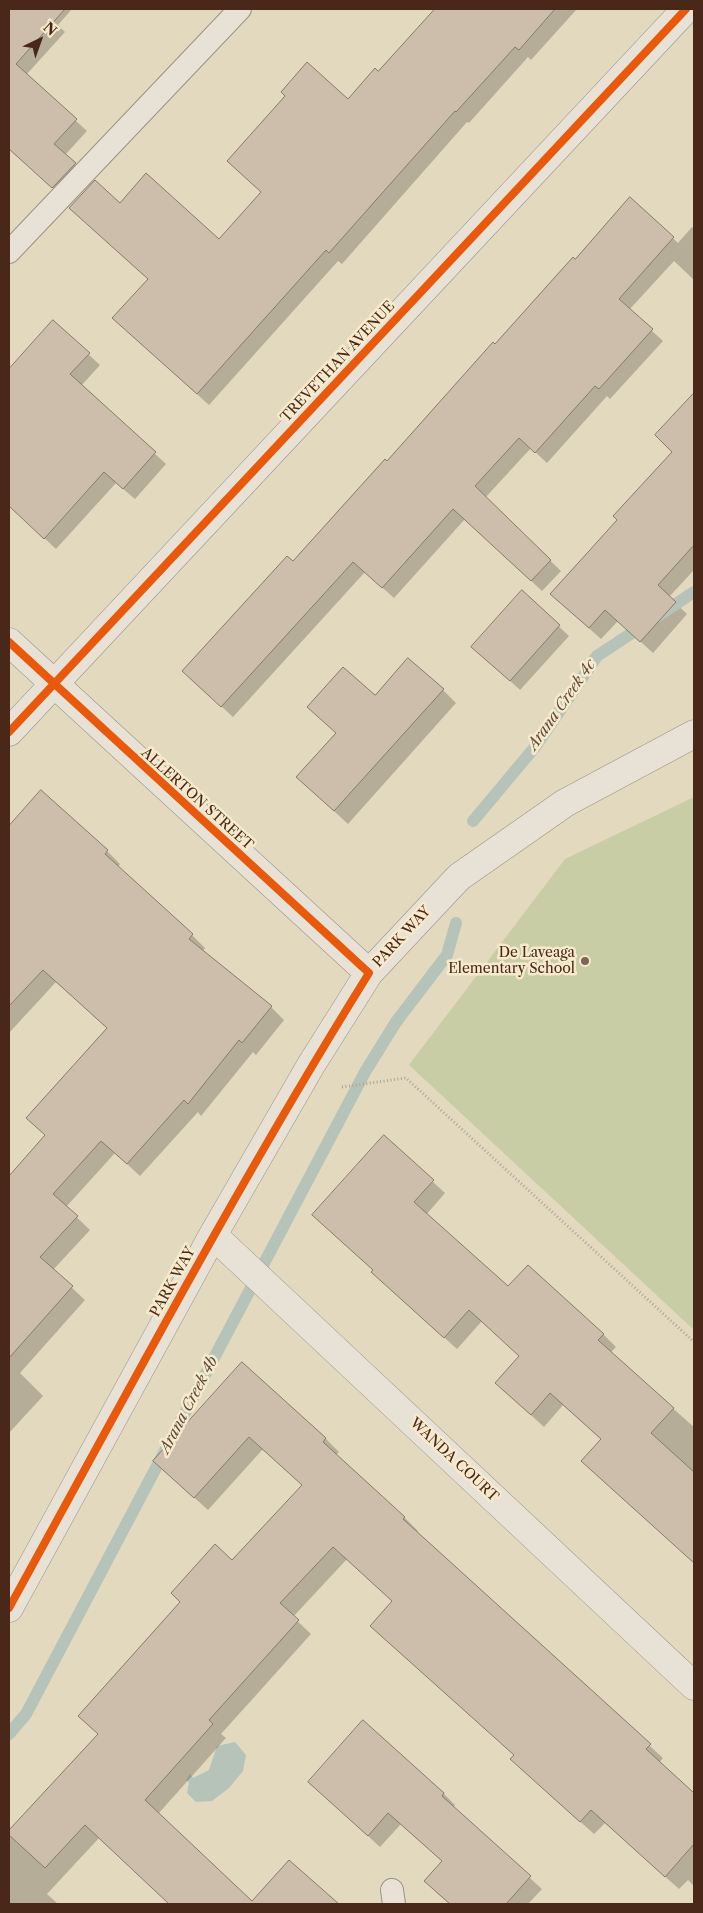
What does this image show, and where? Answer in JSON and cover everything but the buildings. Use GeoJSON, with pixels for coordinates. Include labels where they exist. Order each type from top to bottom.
{"type":"FeatureCollection","features":[{"type":"Feature","properties":{"kind":"street","name":"TREVETHAN AVENUE"},"geometry":{"type":"LineString","coordinates":[[9,732],[686,9]]}},
{"type":"Feature","properties":{"kind":"street","name":"ALLERTON STREET"},"geometry":{"type":"LineString","coordinates":[[9,642],[369,973]]}},
{"type":"Feature","properties":{"kind":"street","name":"PARK WAY"},"geometry":{"type":"LineString","coordinates":[[9,1608],[213,1235],[311,1065],[369,973],[459,877],[565,803],[694,734]]}},
{"type":"Feature","properties":{"kind":"street","name":"WANDA COURT"},"geometry":{"type":"LineString","coordinates":[[213,1235],[694,1686]]}},
{"type":"Feature","properties":{"kind":"lane"},"geometry":{"type":"LineString","coordinates":[[9,252],[240,9]]}},
{"type":"Feature","properties":{"kind":"path"},"geometry":{"type":"LineString","coordinates":[[342,1088],[406,1078],[694,1342]]}},
{"type":"Feature","properties":{"kind":"green space","name":"De Laveaga Elementary School"},"geometry":{"type":"Polygon","coordinates":[[[694,797],[694,1330],[409,1065],[565,859],[694,797]]]}},
{"type":"Feature","properties":{"kind":"shaded area"},"geometry":{"type":"Polygon","coordinates":[[[235,1742],[246,1755],[243,1771],[229,1788],[212,1801],[196,1802],[187,1793],[189,1782],[186,1780],[190,1774],[193,1778],[209,1770],[217,1746],[235,1742]]]}},
{"type":"Feature","properties":{"kind":"waterway","name":"Arana Creek 4c"},"geometry":{"type":"LineString","coordinates":[[473,821],[535,747],[597,656],[694,592]]}},
{"type":"Feature","properties":{"kind":"waterway","name":"Arana Creek 4b"},"geometry":{"type":"LineString","coordinates":[[9,1734],[26,1714],[365,1072],[396,1022],[447,955],[456,923]]}},
{"type":"Feature","properties":{"kind":"cycle path"},"geometry":{"type":"LineString","coordinates":[[9,732],[686,9]]}},
{"type":"Feature","properties":{"kind":"cycle path"},"geometry":{"type":"LineString","coordinates":[[9,642],[369,973],[229,1209],[9,1608]]}},
{"type":"Feature","properties":{"kind":"place","name":"De Laveaga Elementary School"},"geometry":{"type":"Point","coordinates":[585,961]}}]}
